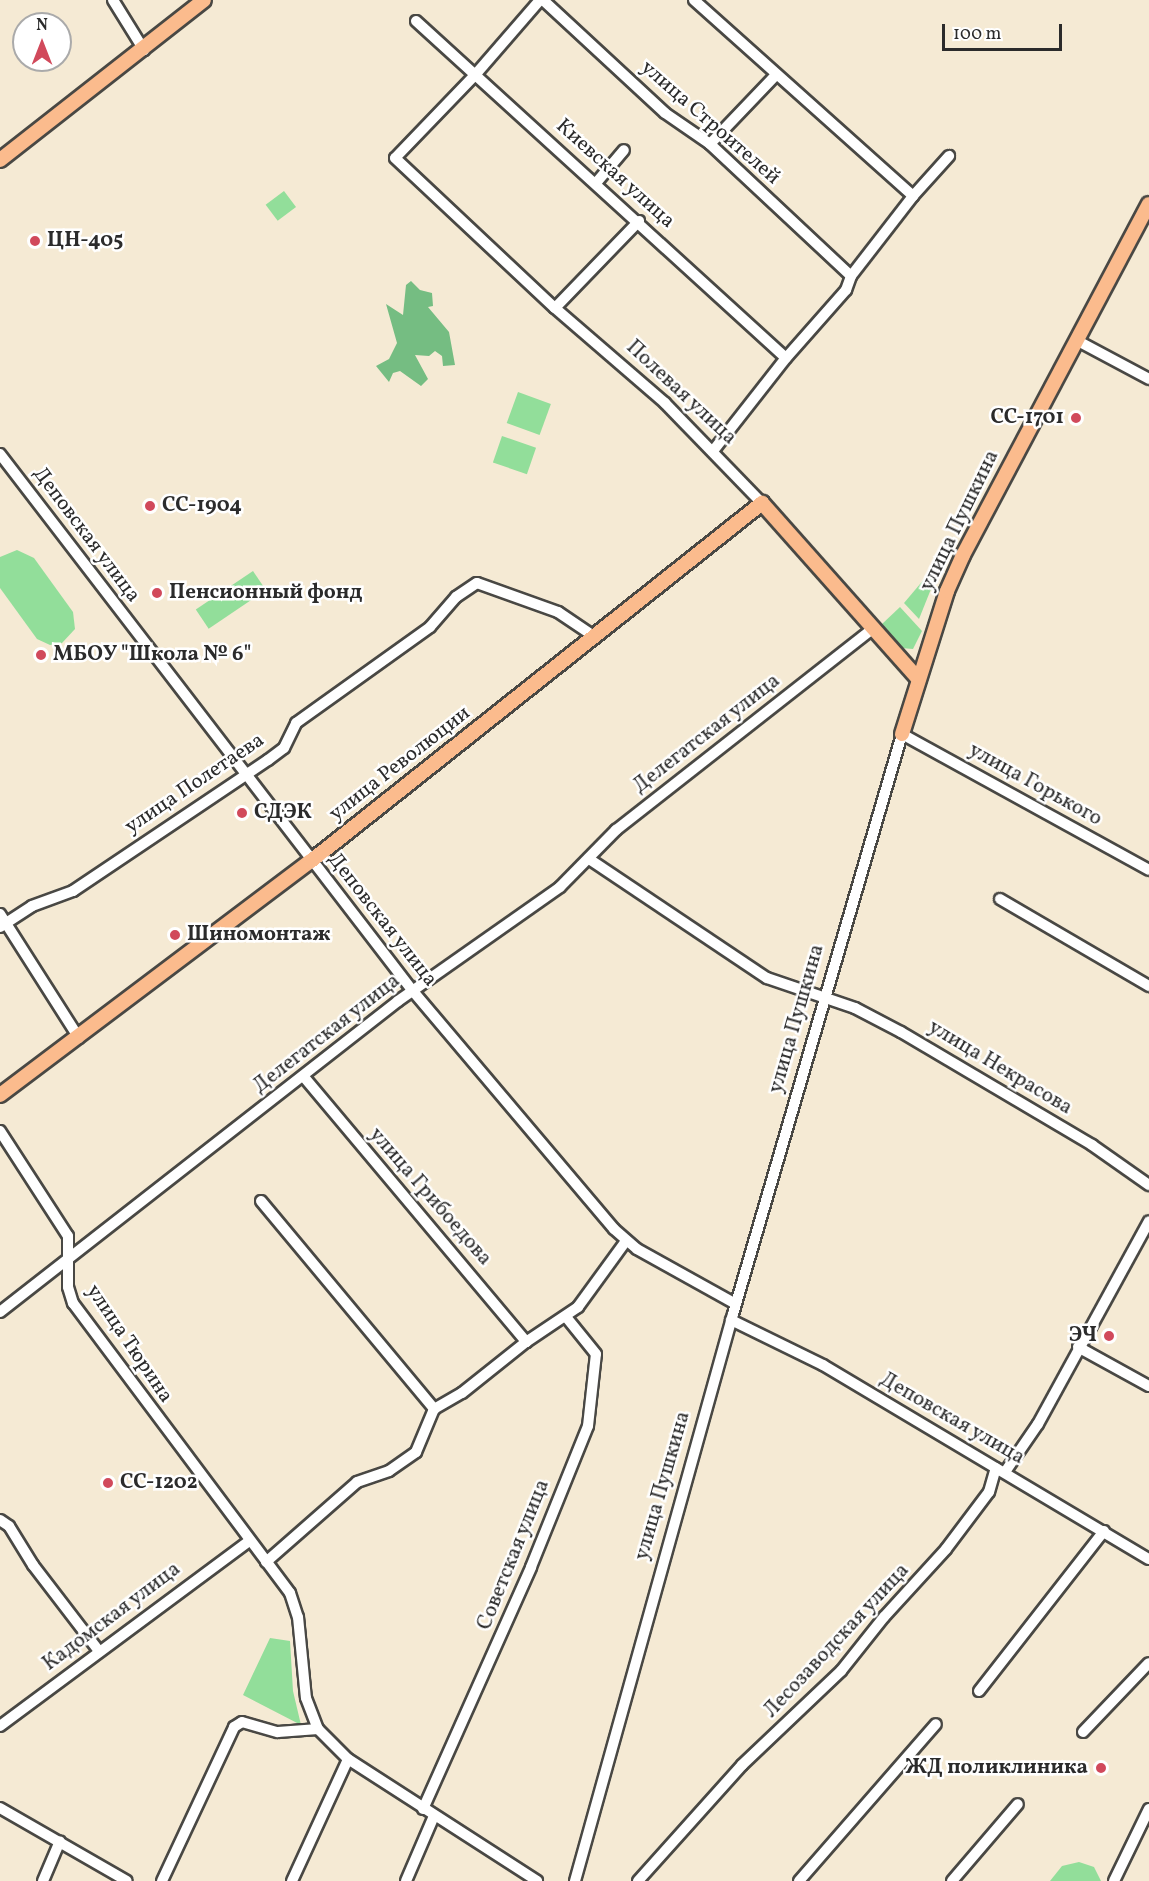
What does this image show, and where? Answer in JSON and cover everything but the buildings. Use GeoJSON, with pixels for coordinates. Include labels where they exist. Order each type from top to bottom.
{"type":"FeatureCollection","features":[{"type":"Feature","properties":{"kind":"main road"},"geometry":{"type":"LineString","coordinates":[[0,160],[144,50],[204,0]]}},
{"type":"Feature","properties":{"kind":"main road","name":"улица Пушкина"},"geometry":{"type":"LineString","coordinates":[[902,734],[918,679],[963,555],[1149,204]]}},
{"type":"Feature","properties":{"kind":"main road","name":"Полевая улица"},"geometry":{"type":"LineString","coordinates":[[762,503],[918,679]]}},
{"type":"Feature","properties":{"kind":"main road","name":"улица Революции"},"geometry":{"type":"LineString","coordinates":[[0,1095],[79,1038],[311,861],[762,503]]}},
{"type":"Feature","properties":{"kind":"street"},"geometry":{"type":"LineString","coordinates":[[113,0],[144,50]]}},
{"type":"Feature","properties":{"kind":"street"},"geometry":{"type":"LineString","coordinates":[[476,75],[542,0]]}},
{"type":"Feature","properties":{"kind":"street","name":"улица Строителей"},"geometry":{"type":"LineString","coordinates":[[542,0],[665,113],[710,144],[851,276]]}},
{"type":"Feature","properties":{"kind":"street"},"geometry":{"type":"LineString","coordinates":[[694,0],[775,76],[913,196]]}},
{"type":"Feature","properties":{"kind":"street","name":"Киевская улица"},"geometry":{"type":"LineString","coordinates":[[417,21],[639,221],[786,358]]}},
{"type":"Feature","properties":{"kind":"street","name":"Полевая улица"},"geometry":{"type":"LineString","coordinates":[[476,75],[395,158],[555,308],[665,402],[762,503]]}},
{"type":"Feature","properties":{"kind":"street"},"geometry":{"type":"LineString","coordinates":[[710,144],[775,76]]}},
{"type":"Feature","properties":{"kind":"street"},"geometry":{"type":"LineString","coordinates":[[597,183],[624,150]]}},
{"type":"Feature","properties":{"kind":"street"},"geometry":{"type":"LineString","coordinates":[[713,451],[786,358],[846,290],[851,276],[913,196],[949,156]]}},
{"type":"Feature","properties":{"kind":"street"},"geometry":{"type":"LineString","coordinates":[[555,308],[639,221]]}},
{"type":"Feature","properties":{"kind":"street"},"geometry":{"type":"LineString","coordinates":[[1076,340],[1149,379]]}},
{"type":"Feature","properties":{"kind":"street","name":"Деповская улица"},"geometry":{"type":"LineString","coordinates":[[0,454],[412,990],[626,1241],[736,1304]]}},
{"type":"Feature","properties":{"kind":"street","name":"улица Полетаева"},"geometry":{"type":"LineString","coordinates":[[2,922],[32,906],[73,891],[284,748],[296,723],[430,627],[456,597],[477,583],[558,612],[595,637]]}},
{"type":"Feature","properties":{"kind":"street","name":"Делегатская улица"},"geometry":{"type":"LineString","coordinates":[[0,1312],[70,1260],[412,990],[560,887],[616,830],[872,629]]}},
{"type":"Feature","properties":{"kind":"street","name":"улица Горького"},"geometry":{"type":"LineString","coordinates":[[902,734],[1149,870]]}},
{"type":"Feature","properties":{"kind":"street","name":"улица Пушкина"},"geometry":{"type":"LineString","coordinates":[[575,1881],[731,1320],[902,734]]}},
{"type":"Feature","properties":{"kind":"street","name":"улица Некрасова"},"geometry":{"type":"LineString","coordinates":[[589,859],[767,978],[825,996],[892,1028],[1092,1145],[1149,1185]]}},
{"type":"Feature","properties":{"kind":"street"},"geometry":{"type":"LineString","coordinates":[[1000,898],[1149,986]]}},
{"type":"Feature","properties":{"kind":"street"},"geometry":{"type":"LineString","coordinates":[[2,922],[79,1038]]}},
{"type":"Feature","properties":{"kind":"street","name":"улица Грибоедова"},"geometry":{"type":"LineString","coordinates":[[304,1077],[525,1342]]}},
{"type":"Feature","properties":{"kind":"street","name":"улица Тюрина"},"geometry":{"type":"LineString","coordinates":[[0,1131],[66,1230],[70,1260],[68,1287],[78,1310],[267,1562],[295,1606],[306,1698],[318,1729]]}},
{"type":"Feature","properties":{"kind":"street"},"geometry":{"type":"LineString","coordinates":[[261,1201],[434,1409]]}},
{"type":"Feature","properties":{"kind":"street","name":"Лесозаводская улица"},"geometry":{"type":"LineString","coordinates":[[638,1881],[742,1765],[842,1671],[961,1530],[989,1492],[1001,1470],[1038,1424],[1078,1347],[1149,1221]]}},
{"type":"Feature","properties":{"kind":"street"},"geometry":{"type":"LineString","coordinates":[[267,1562],[357,1482],[389,1471],[416,1452],[434,1409],[462,1393],[525,1342],[566,1317],[593,1289],[626,1241]]}},
{"type":"Feature","properties":{"kind":"street","name":"Советская улица"},"geometry":{"type":"LineString","coordinates":[[423,1809],[497,1647],[588,1426],[596,1354],[566,1317]]}},
{"type":"Feature","properties":{"kind":"street","name":"Деповская улица"},"geometry":{"type":"LineString","coordinates":[[731,1320],[823,1365],[1149,1559]]}},
{"type":"Feature","properties":{"kind":"street"},"geometry":{"type":"LineString","coordinates":[[1078,1347],[1149,1386]]}},
{"type":"Feature","properties":{"kind":"street"},"geometry":{"type":"LineString","coordinates":[[0,1520],[9,1526],[33,1565],[58,1593],[99,1651]]}},
{"type":"Feature","properties":{"kind":"street"},"geometry":{"type":"LineString","coordinates":[[979,1691],[1104,1531]]}},
{"type":"Feature","properties":{"kind":"street","name":"Кадомская улица"},"geometry":{"type":"LineString","coordinates":[[0,1726],[249,1540]]}},
{"type":"Feature","properties":{"kind":"street"},"geometry":{"type":"LineString","coordinates":[[1083,1731],[1149,1663]]}},
{"type":"Feature","properties":{"kind":"street"},"geometry":{"type":"LineString","coordinates":[[162,1881],[234,1727],[242,1722],[278,1732],[318,1729],[348,1759],[537,1881]]}},
{"type":"Feature","properties":{"kind":"street"},"geometry":{"type":"LineString","coordinates":[[799,1881],[936,1724]]}},
{"type":"Feature","properties":{"kind":"street"},"geometry":{"type":"LineString","coordinates":[[292,1881],[348,1759]]}},
{"type":"Feature","properties":{"kind":"street"},"geometry":{"type":"LineString","coordinates":[[952,1881],[1018,1804]]}},
{"type":"Feature","properties":{"kind":"street"},"geometry":{"type":"LineString","coordinates":[[0,1808],[127,1881]]}},
{"type":"Feature","properties":{"kind":"street"},"geometry":{"type":"LineString","coordinates":[[1114,1881],[1149,1809]]}},
{"type":"Feature","properties":{"kind":"street"},"geometry":{"type":"LineString","coordinates":[[406,1881],[434,1816]]}},
{"type":"Feature","properties":{"kind":"street"},"geometry":{"type":"LineString","coordinates":[[43,1881],[60,1841]]}},
{"type":"Feature","properties":{"kind":"green space"},"geometry":{"type":"Polygon","coordinates":[[[284,191],[296,207],[278,221],[266,205],[284,191]]]}},
{"type":"Feature","properties":{"kind":"green space"},"geometry":{"type":"Polygon","coordinates":[[[411,281],[420,290],[432,293],[433,306],[428,307],[449,332],[455,365],[443,366],[442,356],[435,351],[429,356],[415,355],[428,379],[421,386],[400,371],[393,373],[389,382],[376,366],[389,359],[397,343],[386,304],[403,315],[406,285],[411,281]]]}},
{"type":"Feature","properties":{"kind":"green space"},"geometry":{"type":"Polygon","coordinates":[[[518,392],[551,404],[540,435],[507,423],[518,392]]]}},
{"type":"Feature","properties":{"kind":"green space"},"geometry":{"type":"Polygon","coordinates":[[[502,436],[536,448],[527,474],[493,462],[502,436]]]}},
{"type":"Feature","properties":{"kind":"green space"},"geometry":{"type":"Polygon","coordinates":[[[17,550],[34,558],[73,612],[75,629],[62,643],[50,645],[37,639],[0,588],[0,557],[17,550]]]}},
{"type":"Feature","properties":{"kind":"green space"},"geometry":{"type":"Polygon","coordinates":[[[253,571],[266,590],[209,629],[196,610],[253,571]]]}},
{"type":"Feature","properties":{"kind":"green space"},"geometry":{"type":"Polygon","coordinates":[[[931,571],[937,574],[919,619],[904,603],[931,571]]]}},
{"type":"Feature","properties":{"kind":"green space"},"geometry":{"type":"Polygon","coordinates":[[[900,607],[922,631],[913,649],[901,648],[881,625],[900,607]]]}},
{"type":"Feature","properties":{"kind":"green space"},"geometry":{"type":"Polygon","coordinates":[[[270,1638],[290,1641],[293,1691],[301,1725],[243,1695],[270,1638]]]}},
{"type":"Feature","properties":{"kind":"green space"},"geometry":{"type":"Polygon","coordinates":[[[1079,1862],[1094,1867],[1101,1881],[1050,1881],[1062,1866],[1079,1862]]]}},
{"type":"Feature","properties":{"kind":"place","name":"ЦН-405"},"geometry":{"type":"Point","coordinates":[35,241]}},
{"type":"Feature","properties":{"kind":"place","name":"СС-1701"},"geometry":{"type":"Point","coordinates":[1076,418]}},
{"type":"Feature","properties":{"kind":"place","name":"СС-1904"},"geometry":{"type":"Point","coordinates":[150,506]}},
{"type":"Feature","properties":{"kind":"place","name":"Пенсионный фонд"},"geometry":{"type":"Point","coordinates":[157,593]}},
{"type":"Feature","properties":{"kind":"place","name":"МБОУ \"Школа № 6\""},"geometry":{"type":"Point","coordinates":[41,655]}},
{"type":"Feature","properties":{"kind":"place","name":"СДЭК"},"geometry":{"type":"Point","coordinates":[242,813]}},
{"type":"Feature","properties":{"kind":"place","name":"Шиномонтаж"},"geometry":{"type":"Point","coordinates":[175,935]}},
{"type":"Feature","properties":{"kind":"place","name":"ЭЧ"},"geometry":{"type":"Point","coordinates":[1109,1336]}},
{"type":"Feature","properties":{"kind":"place","name":"СС-1202"},"geometry":{"type":"Point","coordinates":[108,1483]}},
{"type":"Feature","properties":{"kind":"place","name":"ЖД поликлиника"},"geometry":{"type":"Point","coordinates":[1101,1768]}}]}
